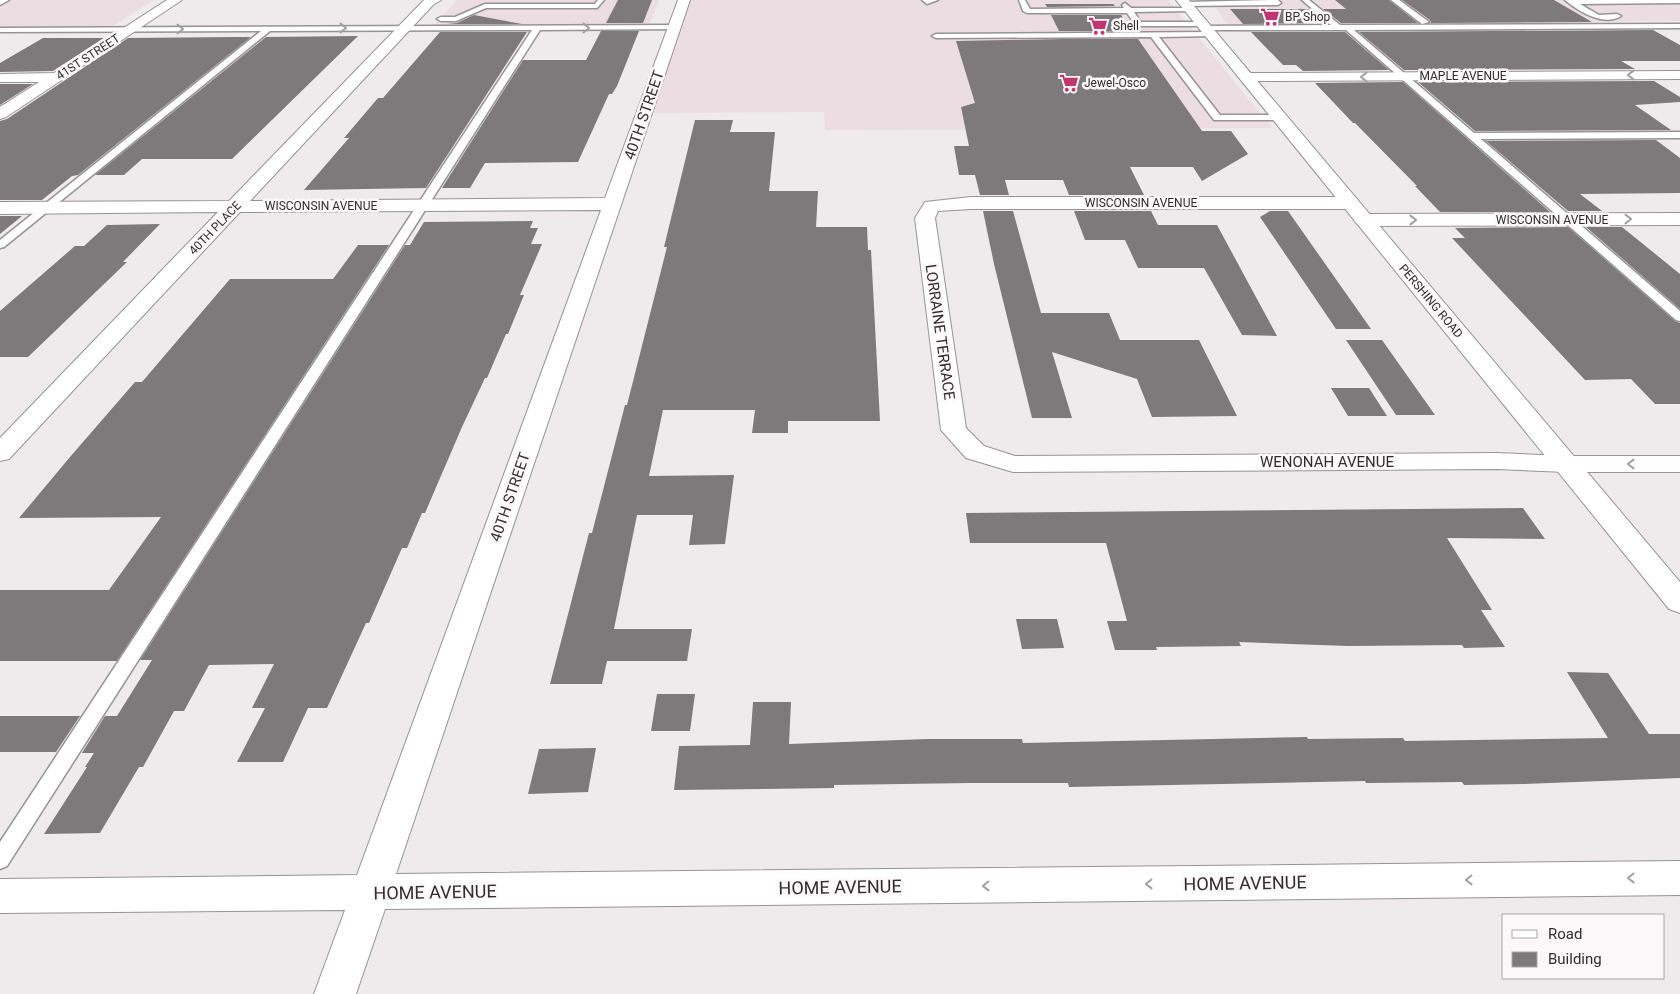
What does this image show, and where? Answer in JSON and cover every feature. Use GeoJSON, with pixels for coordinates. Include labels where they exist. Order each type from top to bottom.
{"type":"FeatureCollection","features":[{"type":"Feature","properties":{"kind":"street","name":"41ST STREET"},"geometry":{"type":"LineString","coordinates":[[0,114],[136,23],[176,0]]}},
{"type":"Feature","properties":{"kind":"street","name":"40TH STREET"},"geometry":{"type":"LineString","coordinates":[[335,994],[684,0]]}},
{"type":"Feature","properties":{"kind":"street","name":"40TH PLACE"},"geometry":{"type":"LineString","coordinates":[[0,452],[430,1]]}},
{"type":"Feature","properties":{"kind":"street","name":"PERSHING ROAD"},"geometry":{"type":"LineString","coordinates":[[1186,5],[1680,602]]}},
{"type":"Feature","properties":{"kind":"street","name":"MAPLE AVENUE"},"geometry":{"type":"LineString","coordinates":[[1246,77],[1680,75]]}},
{"type":"Feature","properties":{"kind":"street"},"geometry":{"type":"LineString","coordinates":[[0,78],[57,77]]}},
{"type":"Feature","properties":{"kind":"street","name":"WISCONSIN AVENUE"},"geometry":{"type":"LineString","coordinates":[[932,206],[971,203],[1357,212],[1568,220],[1680,219]]}},
{"type":"Feature","properties":{"kind":"street","name":"WISCONSIN AVENUE"},"geometry":{"type":"LineString","coordinates":[[0,208],[613,204]]}},
{"type":"Feature","properties":{"kind":"street","name":"LORRAINE TERRACE"},"geometry":{"type":"LineString","coordinates":[[932,206],[924,218],[954,430],[976,452]]}},
{"type":"Feature","properties":{"kind":"street","name":"WENONAH AVENUE"},"geometry":{"type":"LineString","coordinates":[[976,452],[1013,464],[1496,461],[1566,464],[1680,464]]}},
{"type":"Feature","properties":{"kind":"street","name":"HOME AVENUE"},"geometry":{"type":"LineString","coordinates":[[0,896],[1680,878]]}},
{"type":"Feature","properties":{"kind":"lane"},"geometry":{"type":"LineString","coordinates":[[0,3],[6,0]]}},
{"type":"Feature","properties":{"kind":"lane"},"geometry":{"type":"LineString","coordinates":[[456,19],[485,6],[491,0]]}},
{"type":"Feature","properties":{"kind":"lane"},"geometry":{"type":"LineString","coordinates":[[925,0],[927,2],[934,0]]}},
{"type":"Feature","properties":{"kind":"lane"},"geometry":{"type":"LineString","coordinates":[[1022,0],[1027,11],[1128,10],[1186,5],[1278,3],[1274,0]]}},
{"type":"Feature","properties":{"kind":"lane"},"geometry":{"type":"LineString","coordinates":[[1121,0],[1139,24],[1206,29],[1680,26]]}},
{"type":"Feature","properties":{"kind":"lane"},"geometry":{"type":"LineString","coordinates":[[1305,0],[1343,27],[1404,76],[1680,317]]}},
{"type":"Feature","properties":{"kind":"lane"},"geometry":{"type":"LineString","coordinates":[[1394,0],[1424,22]]}},
{"type":"Feature","properties":{"kind":"lane"},"geometry":{"type":"LineString","coordinates":[[1570,1],[1680,1]]}},
{"type":"Feature","properties":{"kind":"lane"},"geometry":{"type":"LineString","coordinates":[[1570,1],[1598,16],[1625,16]]}},
{"type":"Feature","properties":{"kind":"lane"},"geometry":{"type":"LineString","coordinates":[[1242,4],[1248,10]]}},
{"type":"Feature","properties":{"kind":"lane"},"geometry":{"type":"LineString","coordinates":[[485,6],[597,6]]}},
{"type":"Feature","properties":{"kind":"lane"},"geometry":{"type":"LineString","coordinates":[[408,24],[475,19]]}},
{"type":"Feature","properties":{"kind":"lane"},"geometry":{"type":"LineString","coordinates":[[1260,22],[1266,28]]}},
{"type":"Feature","properties":{"kind":"lane"},"geometry":{"type":"LineString","coordinates":[[0,30],[136,23],[268,29],[408,24],[537,28],[675,27]]}},
{"type":"Feature","properties":{"kind":"lane"},"geometry":{"type":"LineString","coordinates":[[0,860],[537,28]]}},
{"type":"Feature","properties":{"kind":"lane"},"geometry":{"type":"LineString","coordinates":[[0,245],[268,29]]}},
{"type":"Feature","properties":{"kind":"lane"},"geometry":{"type":"LineString","coordinates":[[936,36],[1154,35],[1206,29]]}},
{"type":"Feature","properties":{"kind":"lane"},"geometry":{"type":"LineString","coordinates":[[1154,35],[1217,118],[1279,118]]}},
{"type":"Feature","properties":{"kind":"lane"},"geometry":{"type":"LineString","coordinates":[[1472,136],[1680,135]]}},
{"type":"Feature","properties":{"kind":"shaded area"},"geometry":{"type":"Polygon","coordinates":[[[0,0],[154,0],[106,30],[0,30],[0,0]]]}},
{"type":"Feature","properties":{"kind":"shaded area"},"geometry":{"type":"Polygon","coordinates":[[[457,0],[659,0],[649,25],[434,26],[457,0]]]}},
{"type":"Feature","properties":{"kind":"shaded area"},"geometry":{"type":"Polygon","coordinates":[[[687,0],[1168,0],[1272,128],[825,130],[824,112],[651,113],[687,0]]]}},
{"type":"Feature","properties":{"kind":"shaded area"},"geometry":{"type":"Polygon","coordinates":[[[1210,0],[1680,0],[1680,21],[1227,24],[1210,0]]]}},
{"type":"Feature","properties":{"kind":"building"},"geometry":{"type":"Polygon","coordinates":[[[618,0],[652,0],[643,23],[606,23],[618,0]]]}},
{"type":"Feature","properties":{"kind":"building"},"geometry":{"type":"Polygon","coordinates":[[[1335,0],[1389,0],[1418,23],[1341,23],[1323,9],[1346,9],[1335,0]]]}},
{"type":"Feature","properties":{"kind":"building"},"geometry":{"type":"Polygon","coordinates":[[[1402,0],[1554,0],[1592,22],[1431,23],[1430,20],[1402,0]]]}},
{"type":"Feature","properties":{"kind":"building"},"geometry":{"type":"Polygon","coordinates":[[[1045,4],[1113,4],[1115,6],[1047,7],[1045,4]]]}},
{"type":"Feature","properties":{"kind":"building"},"geometry":{"type":"Polygon","coordinates":[[[1230,9],[1310,9],[1326,23],[1243,24],[1230,9]]]}},
{"type":"Feature","properties":{"kind":"building"},"geometry":{"type":"Polygon","coordinates":[[[474,15],[522,24],[447,24],[457,23],[474,15]]]}},
{"type":"Feature","properties":{"kind":"building"},"geometry":{"type":"Polygon","coordinates":[[[1051,15],[1121,15],[1132,31],[1059,31],[1051,15]]]}},
{"type":"Feature","properties":{"kind":"building"},"geometry":{"type":"Polygon","coordinates":[[[1653,30],[1680,45],[1680,61],[1621,61],[1635,69],[1404,70],[1359,32],[1653,30]]]}},
{"type":"Feature","properties":{"kind":"building"},"geometry":{"type":"Polygon","coordinates":[[[601,31],[639,31],[617,86],[612,94],[609,94],[578,162],[485,163],[470,188],[442,188],[523,60],[586,60],[601,31]]]}},
{"type":"Feature","properties":{"kind":"building"},"geometry":{"type":"Polygon","coordinates":[[[440,32],[527,32],[426,188],[304,190],[349,138],[344,138],[378,98],[383,98],[440,32]]]}},
{"type":"Feature","properties":{"kind":"building"},"geometry":{"type":"Polygon","coordinates":[[[1251,32],[1345,32],[1389,70],[1303,71],[1296,65],[1283,65],[1251,32]]]}},
{"type":"Feature","properties":{"kind":"building"},"geometry":{"type":"Polygon","coordinates":[[[358,36],[232,159],[142,159],[124,175],[95,175],[266,37],[358,36]]]}},
{"type":"Feature","properties":{"kind":"building"},"geometry":{"type":"Polygon","coordinates":[[[251,37],[78,175],[72,176],[42,200],[0,200],[0,121],[7,119],[128,38],[251,37]]]}},
{"type":"Feature","properties":{"kind":"building"},"geometry":{"type":"Polygon","coordinates":[[[43,38],[104,38],[53,71],[0,72],[0,63],[43,38]]]}},
{"type":"Feature","properties":{"kind":"building"},"geometry":{"type":"Polygon","coordinates":[[[1138,39],[1202,131],[1231,131],[1248,154],[1202,181],[1193,167],[1130,167],[1144,195],[1069,195],[1063,180],[1005,180],[1009,195],[980,195],[975,175],[959,175],[954,146],[969,146],[961,107],[975,103],[956,41],[1138,39]]]}},
{"type":"Feature","properties":{"kind":"building"},"geometry":{"type":"Polygon","coordinates":[[[1654,81],[1680,97],[1680,102],[1635,105],[1671,130],[1475,131],[1418,82],[1654,81]]]}},
{"type":"Feature","properties":{"kind":"building"},"geometry":{"type":"Polygon","coordinates":[[[1403,82],[1550,212],[1440,212],[1415,186],[1417,186],[1315,83],[1403,82]]]}},
{"type":"Feature","properties":{"kind":"building"},"geometry":{"type":"Polygon","coordinates":[[[0,84],[33,84],[0,105],[0,84]]]}},
{"type":"Feature","properties":{"kind":"building"},"geometry":{"type":"Polygon","coordinates":[[[695,120],[733,120],[730,132],[775,132],[769,191],[818,191],[816,227],[867,227],[868,250],[871,250],[880,421],[788,421],[788,433],[752,433],[755,410],[663,410],[649,476],[734,475],[725,544],[689,545],[693,515],[637,515],[614,629],[692,629],[687,661],[607,661],[602,684],[550,684],[589,533],[592,533],[625,405],[627,405],[667,247],[664,247],[695,120]]]}},
{"type":"Feature","properties":{"kind":"building"},"geometry":{"type":"Polygon","coordinates":[[[1656,140],[1680,158],[1680,193],[1580,194],[1602,211],[1568,211],[1486,141],[1656,140]]]}},
{"type":"Feature","properties":{"kind":"building"},"geometry":{"type":"Polygon","coordinates":[[[983,211],[1013,211],[1041,313],[1109,313],[1120,340],[1199,340],[1237,416],[1152,417],[1137,379],[1052,352],[1072,418],[1032,418],[994,264],[983,211]]]}},
{"type":"Feature","properties":{"kind":"building"},"geometry":{"type":"Polygon","coordinates":[[[1074,211],[1151,211],[1158,225],[1217,225],[1277,336],[1242,335],[1204,268],[1138,268],[1125,240],[1085,240],[1074,211]]]}},
{"type":"Feature","properties":{"kind":"building"},"geometry":{"type":"Polygon","coordinates":[[[1270,211],[1288,211],[1371,329],[1336,329],[1260,217],[1270,211]]]}},
{"type":"Feature","properties":{"kind":"building"},"geometry":{"type":"Polygon","coordinates":[[[0,216],[22,216],[0,234],[0,216]]]}},
{"type":"Feature","properties":{"kind":"building"},"geometry":{"type":"Polygon","coordinates":[[[533,221],[530,228],[538,228],[531,244],[542,244],[520,295],[524,295],[508,334],[506,334],[487,378],[485,378],[462,427],[425,513],[422,513],[407,548],[402,548],[369,623],[366,623],[327,708],[308,708],[283,762],[237,762],[265,708],[252,708],[274,664],[209,665],[184,711],[174,711],[143,767],[139,767],[100,833],[44,834],[94,753],[82,753],[105,716],[117,716],[152,660],[140,660],[405,245],[410,245],[424,222],[533,221]]]}},
{"type":"Feature","properties":{"kind":"building"},"geometry":{"type":"Polygon","coordinates":[[[160,224],[123,262],[127,262],[28,357],[0,357],[0,311],[75,246],[84,246],[107,225],[160,224]]]}},
{"type":"Feature","properties":{"kind":"building"},"geometry":{"type":"Polygon","coordinates":[[[1568,227],[1675,321],[1680,323],[1680,404],[1655,404],[1631,379],[1585,380],[1452,238],[1465,238],[1455,228],[1568,227]]]}},
{"type":"Feature","properties":{"kind":"building"},"geometry":{"type":"Polygon","coordinates":[[[1586,227],[1622,227],[1680,274],[1680,309],[1586,227]]]}},
{"type":"Feature","properties":{"kind":"building"},"geometry":{"type":"Polygon","coordinates":[[[358,245],[389,245],[117,661],[0,661],[0,590],[109,590],[161,517],[19,518],[70,457],[135,382],[142,382],[230,279],[333,279],[358,245]]]}},
{"type":"Feature","properties":{"kind":"building"},"geometry":{"type":"Polygon","coordinates":[[[1346,340],[1382,340],[1435,415],[1396,415],[1346,340]]]}},
{"type":"Feature","properties":{"kind":"building"},"geometry":{"type":"Polygon","coordinates":[[[1331,388],[1369,388],[1387,416],[1348,416],[1331,388]]]}},
{"type":"Feature","properties":{"kind":"building"},"geometry":{"type":"Polygon","coordinates":[[[1523,508],[1545,539],[1447,538],[1492,610],[1481,610],[1505,647],[1464,648],[1462,645],[1348,646],[1239,642],[1241,646],[1156,647],[1157,650],[1115,650],[1107,621],[1127,621],[1106,543],[970,543],[966,513],[1523,508]]]}},
{"type":"Feature","properties":{"kind":"building"},"geometry":{"type":"Polygon","coordinates":[[[1016,619],[1057,619],[1064,648],[1022,649],[1016,619]]]}},
{"type":"Feature","properties":{"kind":"building"},"geometry":{"type":"Polygon","coordinates":[[[1567,672],[1608,673],[1649,734],[1680,734],[1680,778],[1464,785],[1462,782],[1366,783],[1365,781],[1069,787],[1068,783],[970,783],[834,785],[834,788],[674,790],[679,746],[750,745],[753,702],[791,702],[789,744],[928,739],[1022,739],[1023,743],[1307,737],[1308,739],[1403,738],[1405,741],[1608,738],[1567,672]]]}},
{"type":"Feature","properties":{"kind":"building"},"geometry":{"type":"Polygon","coordinates":[[[657,694],[695,694],[690,731],[651,731],[657,694]]]}},
{"type":"Feature","properties":{"kind":"building"},"geometry":{"type":"Polygon","coordinates":[[[0,716],[80,716],[56,752],[0,752],[0,716]]]}},
{"type":"Feature","properties":{"kind":"building"},"geometry":{"type":"Polygon","coordinates":[[[596,748],[588,792],[528,794],[539,749],[596,748]]]}},
{"type":"Feature","properties":{"kind":"place","name":"BP Shop"},"geometry":{"type":"Point","coordinates":[1270,17]}},
{"type":"Feature","properties":{"kind":"place","name":"Shell"},"geometry":{"type":"Point","coordinates":[1098,26]}},
{"type":"Feature","properties":{"kind":"place","name":"Jewel-Osco"},"geometry":{"type":"Point","coordinates":[1069,83]}}]}
